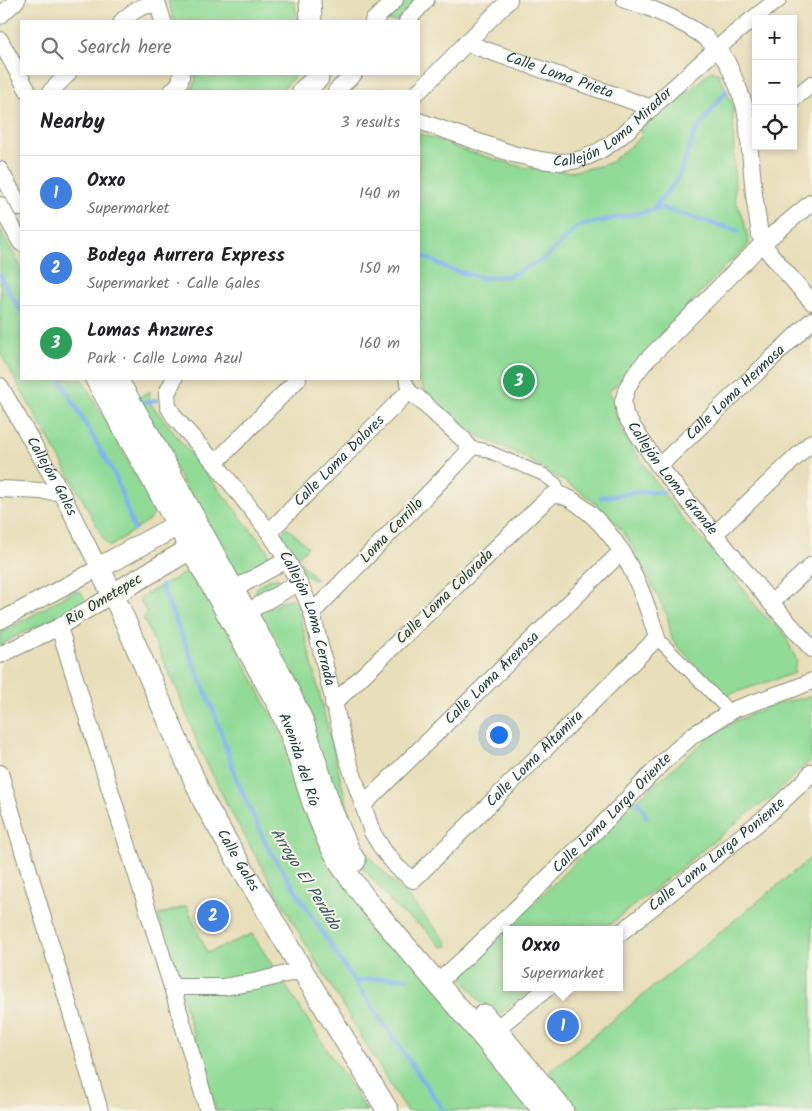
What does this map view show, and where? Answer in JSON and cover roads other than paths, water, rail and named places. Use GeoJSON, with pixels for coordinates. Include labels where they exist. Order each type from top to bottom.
{"type":"FeatureCollection","features":[{"type":"Feature","properties":{"kind":"street"},"geometry":{"type":"LineString","coordinates":[[0,16],[17,0]]}},
{"type":"Feature","properties":{"kind":"street"},"geometry":{"type":"LineString","coordinates":[[310,0],[311,20]]}},
{"type":"Feature","properties":{"kind":"street"},"geometry":{"type":"LineString","coordinates":[[374,20],[395,0]]}},
{"type":"Feature","properties":{"kind":"street"},"geometry":{"type":"LineString","coordinates":[[408,20],[426,0]]}},
{"type":"Feature","properties":{"kind":"street"},"geometry":{"type":"LineString","coordinates":[[419,90],[509,0]]}},
{"type":"Feature","properties":{"kind":"street"},"geometry":{"type":"LineString","coordinates":[[626,0],[646,3],[689,27],[717,48],[727,62],[738,87],[752,131]]}},
{"type":"Feature","properties":{"kind":"street","name":"Callejón Loma Mirador"},"geometry":{"type":"LineString","coordinates":[[420,121],[513,154],[541,160],[565,162],[579,160],[595,154],[621,137],[717,48],[778,0]]}},
{"type":"Feature","properties":{"kind":"street"},"geometry":{"type":"LineString","coordinates":[[123,20],[140,7],[157,3],[163,20]]}},
{"type":"Feature","properties":{"kind":"street"},"geometry":{"type":"LineString","coordinates":[[0,40],[27,90]]}},
{"type":"Feature","properties":{"kind":"street","name":"Calle Loma Prieta"},"geometry":{"type":"LineString","coordinates":[[466,43],[652,108]]}},
{"type":"Feature","properties":{"kind":"street"},"geometry":{"type":"LineString","coordinates":[[52,90],[67,75]]}},
{"type":"Feature","properties":{"kind":"street"},"geometry":{"type":"LineString","coordinates":[[337,90],[353,75]]}},
{"type":"Feature","properties":{"kind":"street"},"geometry":{"type":"LineString","coordinates":[[797,95],[812,84]]}},
{"type":"Feature","properties":{"kind":"street"},"geometry":{"type":"LineString","coordinates":[[753,150],[754,194],[763,244],[812,302]]}},
{"type":"Feature","properties":{"kind":"street"},"geometry":{"type":"LineString","coordinates":[[0,170],[20,206]]}},
{"type":"Feature","properties":{"kind":"street","name":"Callejón Loma Grande"},"geometry":{"type":"LineString","coordinates":[[812,202],[763,244],[644,363],[627,388],[623,402],[625,415],[659,466],[771,603],[812,649]]}},
{"type":"Feature","properties":{"kind":"street"},"geometry":{"type":"LineString","coordinates":[[0,205],[20,241]]}},
{"type":"Feature","properties":{"kind":"street","name":"Calle Loma Hermosa"},"geometry":{"type":"LineString","coordinates":[[659,466],[812,320]]}},
{"type":"Feature","properties":{"kind":"street","name":"Avenida del Río"},"geometry":{"type":"LineString","coordinates":[[97,380],[193,547],[226,593],[238,616],[280,673],[303,722],[331,809],[349,851],[365,878],[442,978],[490,1034],[563,1111]]}},
{"type":"Feature","properties":{"kind":"street","name":"Avenida del Río"},"geometry":{"type":"LineString","coordinates":[[118,380],[152,440],[179,524]]}},
{"type":"Feature","properties":{"kind":"street","name":"Callejón Loma Cerrada"},"geometry":{"type":"LineString","coordinates":[[174,380],[167,393],[168,406],[175,418],[215,463],[269,532],[287,560],[304,593],[312,613],[348,760],[372,832],[383,850],[397,867],[413,880]]}},
{"type":"Feature","properties":{"kind":"street"},"geometry":{"type":"LineString","coordinates":[[215,463],[297,380]]}},
{"type":"Feature","properties":{"kind":"street"},"geometry":{"type":"LineString","coordinates":[[405,380],[412,394],[464,440],[468,447],[485,450],[544,475],[556,484],[559,495],[572,499],[591,513],[622,551],[636,579],[653,624],[656,638],[730,712]]}},
{"type":"Feature","properties":{"kind":"street","name":"Callejón Gales"},"geometry":{"type":"LineString","coordinates":[[0,386],[61,492],[99,568]]}},
{"type":"Feature","properties":{"kind":"street","name":"Calle Loma Dolores"},"geometry":{"type":"LineString","coordinates":[[269,532],[402,397],[406,394],[412,394]]}},
{"type":"Feature","properties":{"kind":"street"},"geometry":{"type":"LineString","coordinates":[[714,534],[812,442]]}},
{"type":"Feature","properties":{"kind":"street","name":"Loma Cerrillo"},"geometry":{"type":"LineString","coordinates":[[312,613],[456,465],[468,452],[468,447]]}},
{"type":"Feature","properties":{"kind":"street"},"geometry":{"type":"LineString","coordinates":[[0,489],[61,492]]}},
{"type":"Feature","properties":{"kind":"street","name":"Calle Loma Colorada"},"geometry":{"type":"LineString","coordinates":[[334,704],[545,501],[552,496],[559,495]]}},
{"type":"Feature","properties":{"kind":"street","name":"Rio Ometepec"},"geometry":{"type":"LineString","coordinates":[[0,621],[179,524]]}},
{"type":"Feature","properties":{"kind":"street","name":"Rio Ometepec"},"geometry":{"type":"LineString","coordinates":[[0,655],[59,627],[193,547]]}},
{"type":"Feature","properties":{"kind":"street","name":"Calle Loma Arenosa"},"geometry":{"type":"LineString","coordinates":[[363,805],[622,551]]}},
{"type":"Feature","properties":{"kind":"street"},"geometry":{"type":"LineString","coordinates":[[226,593],[287,560]]}},
{"type":"Feature","properties":{"kind":"street"},"geometry":{"type":"LineString","coordinates":[[771,603],[812,565]]}},
{"type":"Feature","properties":{"kind":"street","name":"Calle Gales"},"geometry":{"type":"LineString","coordinates":[[99,568],[204,802],[302,970],[388,1111]]}},
{"type":"Feature","properties":{"kind":"street"},"geometry":{"type":"LineString","coordinates":[[238,616],[298,582]]}},
{"type":"Feature","properties":{"kind":"street"},"geometry":{"type":"LineString","coordinates":[[59,627],[172,987],[208,1111]]}},
{"type":"Feature","properties":{"kind":"street","name":"Calle Loma Altamira"},"geometry":{"type":"LineString","coordinates":[[413,880],[656,638]]}},
{"type":"Feature","properties":{"kind":"street","name":"Calle Loma Larga Oriente"},"geometry":{"type":"LineString","coordinates":[[442,978],[468,955],[600,827],[663,762],[693,735],[741,707],[812,681]]}},
{"type":"Feature","properties":{"kind":"street","name":"Calle Loma Larga Poniente"},"geometry":{"type":"LineString","coordinates":[[623,931],[768,815],[812,772]]}},
{"type":"Feature","properties":{"kind":"street"},"geometry":{"type":"LineString","coordinates":[[0,773],[100,1111]]}},
{"type":"Feature","properties":{"kind":"street"},"geometry":{"type":"LineString","coordinates":[[172,987],[223,987],[254,982],[302,970]]}},
{"type":"Feature","properties":{"kind":"street"},"geometry":{"type":"LineString","coordinates":[[490,1034],[544,991]]}},
{"type":"Feature","properties":{"kind":"street","name":"Avenida del Río"},"geometry":{"type":"LineString","coordinates":[[490,1034],[544,1111]]}},
{"type":"Feature","properties":{"kind":"waterway"},"geometry":{"type":"LineString","coordinates":[[653,209],[678,179],[694,134],[726,91]]}},
{"type":"Feature","properties":{"kind":"waterway"},"geometry":{"type":"LineString","coordinates":[[420,255],[449,269],[483,278],[508,276],[544,259],[578,226],[662,208],[738,231]]}},
{"type":"Feature","properties":{"kind":"waterway","name":"Arroyo El Perdido"},"geometry":{"type":"LineString","coordinates":[[0,275],[20,310]]}},
{"type":"Feature","properties":{"kind":"waterway","name":"Arroyo El Perdido"},"geometry":{"type":"LineString","coordinates":[[61,380],[115,475],[134,529]]}},
{"type":"Feature","properties":{"kind":"waterway"},"geometry":{"type":"LineString","coordinates":[[139,403],[157,400]]}},
{"type":"Feature","properties":{"kind":"waterway"},"geometry":{"type":"LineString","coordinates":[[601,497],[633,492],[663,492]]}},
{"type":"Feature","properties":{"kind":"waterway","name":"Arroyo El Perdido"},"geometry":{"type":"LineString","coordinates":[[161,586],[214,712],[237,780],[267,846],[354,981],[444,1111]]}},
{"type":"Feature","properties":{"kind":"waterway"},"geometry":{"type":"LineString","coordinates":[[637,800],[647,817]]}},
{"type":"Feature","properties":{"kind":"waterway"},"geometry":{"type":"LineString","coordinates":[[354,981],[408,978]]}},
{"type":"Feature","properties":{"kind":"place","name":"Lomas Anzures"},"geometry":{"type":"Point","coordinates":[519,381]}},
{"type":"Feature","properties":{"kind":"place","name":"Bodega Aurrera Express"},"geometry":{"type":"Point","coordinates":[213,916]}},
{"type":"Feature","properties":{"kind":"place","name":"Oxxo"},"geometry":{"type":"Point","coordinates":[563,1026]}}]}
